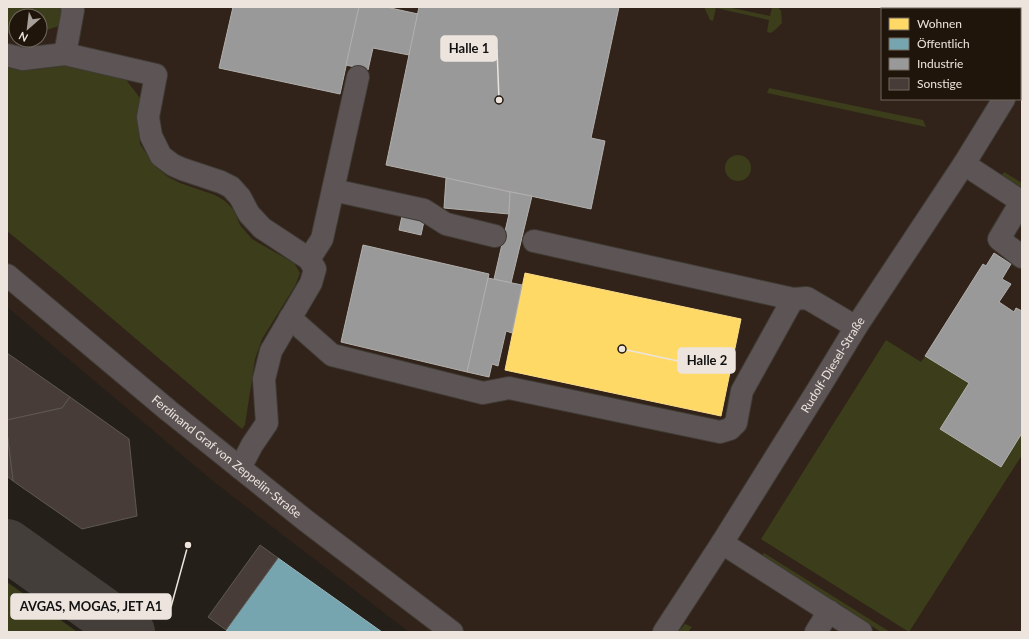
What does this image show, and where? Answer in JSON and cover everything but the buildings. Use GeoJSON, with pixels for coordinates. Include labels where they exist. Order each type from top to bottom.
{"type":"FeatureCollection","features":[{"type":"Feature","properties":{"kind":"street"},"geometry":{"type":"LineString","coordinates":[[65,54],[73,10],[72,7]]}},
{"type":"Feature","properties":{"kind":"street"},"geometry":{"type":"LineString","coordinates":[[7,55],[23,58],[65,54],[156,75],[148,117],[151,136],[161,156],[173,165],[182,169],[221,182],[231,187],[240,196],[249,214],[262,228],[309,259],[315,268],[311,283],[271,351],[264,379],[267,423],[252,445],[240,468]]}},
{"type":"Feature","properties":{"kind":"street"},"geometry":{"type":"LineString","coordinates":[[309,259],[322,239],[358,77]]}},
{"type":"Feature","properties":{"kind":"street","name":"Rudolf-Diesel-Straße"},"geometry":{"type":"LineString","coordinates":[[664,632],[722,543],[856,327],[964,164],[1003,100]]}},
{"type":"Feature","properties":{"kind":"street"},"geometry":{"type":"LineString","coordinates":[[964,164],[1022,202],[999,239],[1022,257]]}},
{"type":"Feature","properties":{"kind":"street"},"geometry":{"type":"LineString","coordinates":[[332,190],[424,210],[446,224],[495,236]]}},
{"type":"Feature","properties":{"kind":"street"},"geometry":{"type":"LineString","coordinates":[[534,241],[793,299],[807,298],[856,327]]}},
{"type":"Feature","properties":{"kind":"street","name":"Ferdinand Graf von Zeppelin-Straße"},"geometry":{"type":"LineString","coordinates":[[7,275],[169,411],[240,468],[305,520],[452,632]]}},
{"type":"Feature","properties":{"kind":"street"},"geometry":{"type":"LineString","coordinates":[[290,318],[332,355],[482,393],[509,388],[720,432],[730,429],[736,423],[742,391],[793,299]]}},
{"type":"Feature","properties":{"kind":"street"},"geometry":{"type":"LineString","coordinates":[[722,543],[862,632]]}},
{"type":"Feature","properties":{"kind":"street"},"geometry":{"type":"LineString","coordinates":[[816,632],[829,611]]}},
{"type":"Feature","properties":{"kind":"shaded area"},"geometry":{"type":"Polygon","coordinates":[[[7,7],[1022,7],[1022,632],[409,632],[214,482],[7,307],[7,7]]]}},
{"type":"Feature","properties":{"kind":"green space"},"geometry":{"type":"Polygon","coordinates":[[[7,7],[63,7],[59,26],[48,29],[48,8],[8,8],[7,33],[7,7]]]}},
{"type":"Feature","properties":{"kind":"green space"},"geometry":{"type":"Polygon","coordinates":[[[704,7],[727,7],[770,16],[772,7],[778,7],[781,11],[782,23],[771,33],[767,32],[769,20],[716,8],[713,21],[710,20],[704,7]]]}},
{"type":"Feature","properties":{"kind":"green space"},"geometry":{"type":"Polygon","coordinates":[[[69,65],[124,77],[140,98],[137,117],[140,144],[154,165],[168,177],[180,183],[215,195],[225,201],[234,210],[240,225],[252,239],[294,263],[300,273],[295,286],[262,339],[255,359],[245,425],[242,429],[7,231],[7,67],[29,70],[69,65]]]}},
{"type":"Feature","properties":{"kind":"green space"},"geometry":{"type":"Polygon","coordinates":[[[769,88],[923,120],[926,127],[767,93],[769,88]]]}},
{"type":"Feature","properties":{"kind":"green space"},"geometry":{"type":"Polygon","coordinates":[[[738,155],[747,159],[751,168],[747,177],[738,181],[729,177],[725,168],[729,159],[738,155]]]}},
{"type":"Feature","properties":{"kind":"green space"},"geometry":{"type":"Polygon","coordinates":[[[1004,172],[1022,183],[1022,188],[1002,175],[1004,172]]]}},
{"type":"Feature","properties":{"kind":"green space"},"geometry":{"type":"Polygon","coordinates":[[[886,340],[921,362],[925,356],[969,383],[940,429],[1022,433],[1022,455],[909,632],[761,539],[886,340]]]}},
{"type":"Feature","properties":{"kind":"green space"},"geometry":{"type":"Polygon","coordinates":[[[764,553],[890,632],[881,632],[762,556],[764,553]]]}},
{"type":"Feature","properties":{"kind":"green space"},"geometry":{"type":"Polygon","coordinates":[[[7,582],[76,631],[77,632],[7,632],[7,582]]]}},
{"type":"Feature","properties":{"kind":"green space"},"geometry":{"type":"Polygon","coordinates":[[[685,624],[692,627],[688,632],[678,632],[685,624]]]}},
{"type":"Feature","properties":{"kind":"taxiway"},"geometry":{"type":"LineString","coordinates":[[7,545],[129,632]]}},
{"type":"Feature","properties":{"kind":"place","name":"Halle 1"},"geometry":{"type":"Point","coordinates":[499,100]}},
{"type":"Feature","properties":{"kind":"place","name":"Halle 2"},"geometry":{"type":"Point","coordinates":[622,349]}},
{"type":"Feature","properties":{"kind":"place","name":"AVGAS, MOGAS, JET A1"},"geometry":{"type":"Point","coordinates":[188,545]}}]}
